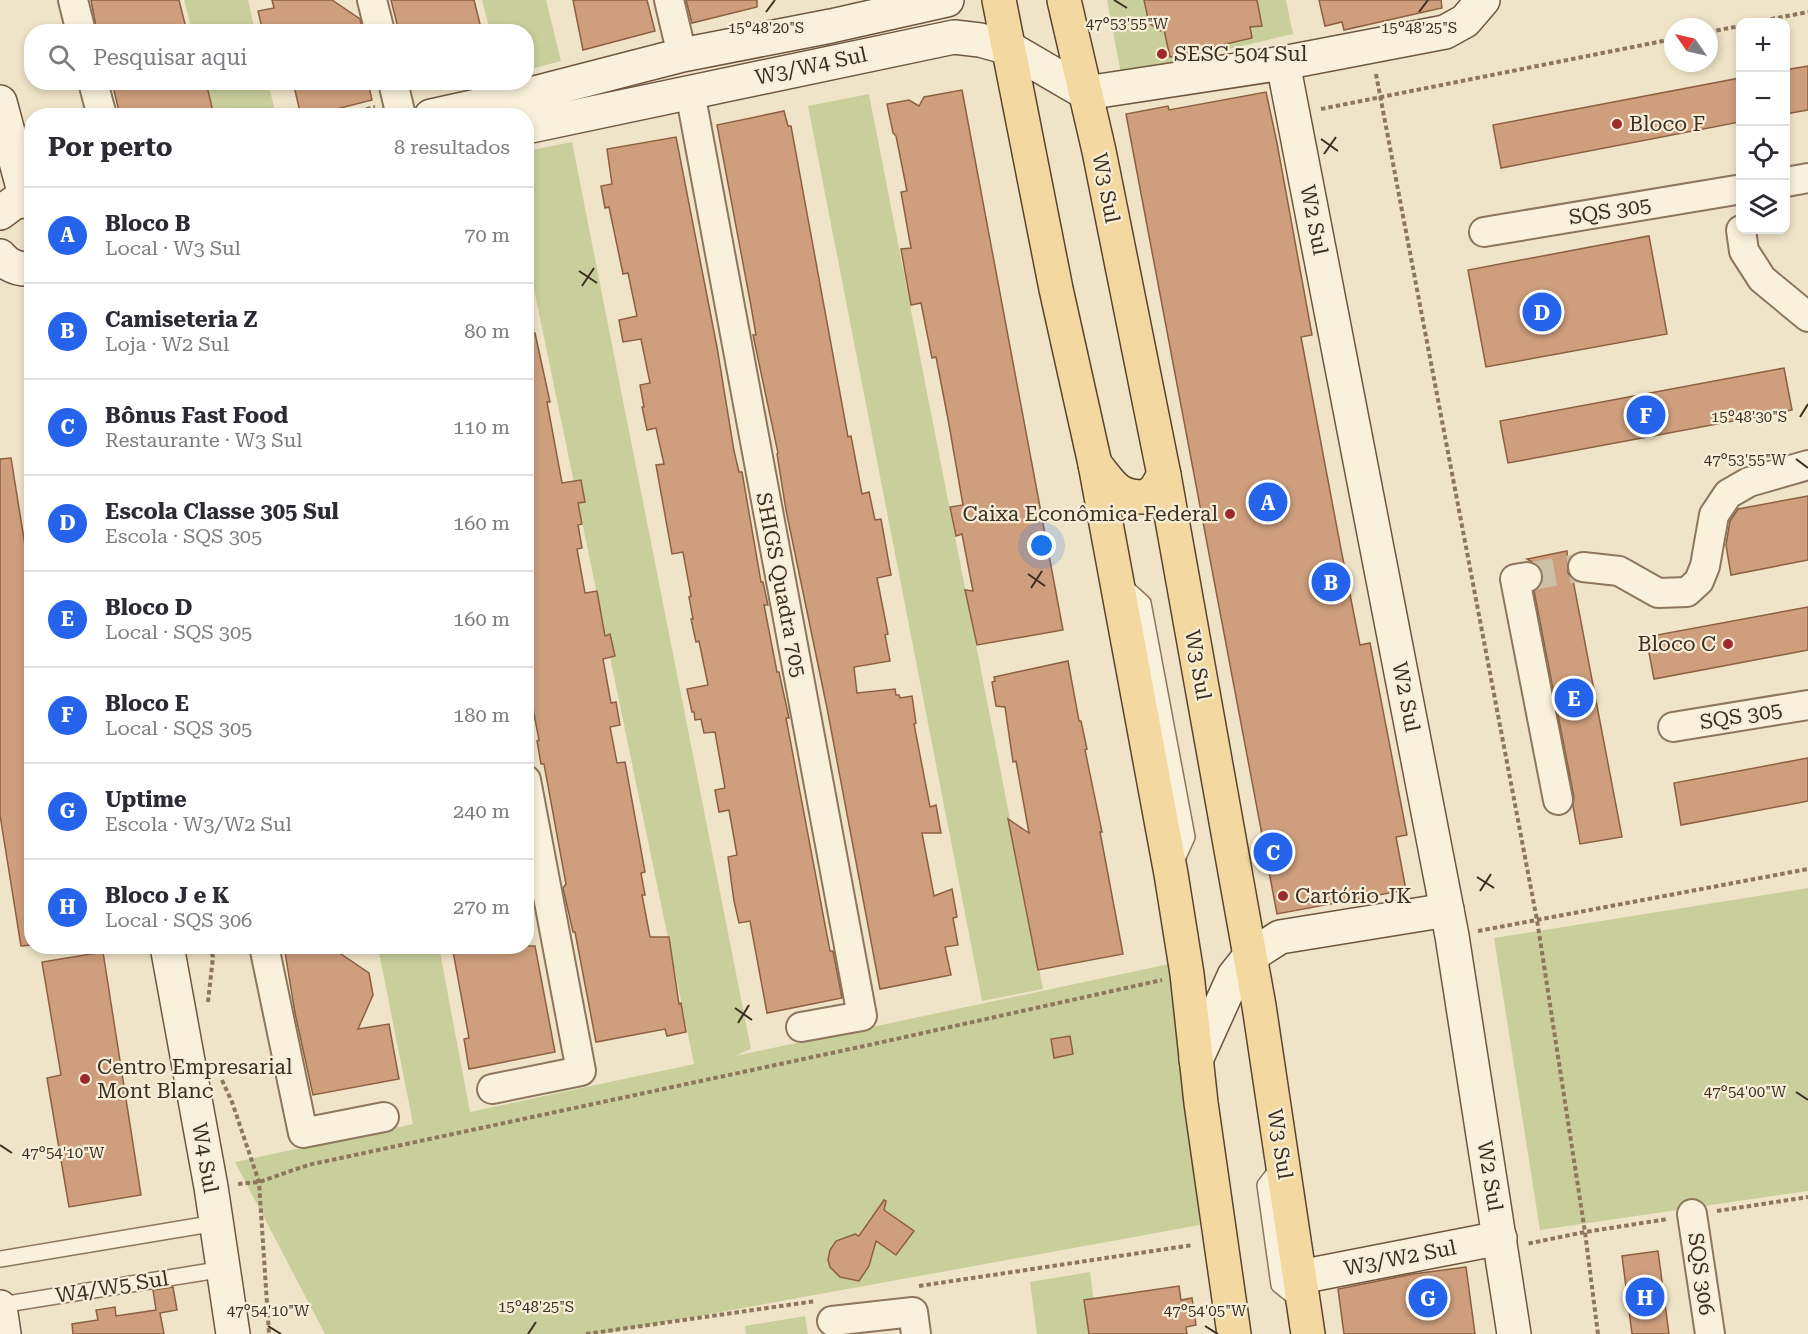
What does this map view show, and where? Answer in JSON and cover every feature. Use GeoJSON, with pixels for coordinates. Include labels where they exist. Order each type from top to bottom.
{"type":"FeatureCollection","features":[{"type":"Feature","properties":{"kind":"main road"},"geometry":{"type":"LineString","coordinates":[[999,0],[1054,278],[1095,464],[1171,874],[1187,974],[1196,1060],[1234,1334]]}},
{"type":"Feature","properties":{"kind":"main road","name":"W3 Sul"},"geometry":{"type":"LineString","coordinates":[[1064,0],[1086,93],[1164,475],[1259,1006],[1304,1305]]}},
{"type":"Feature","properties":{"kind":"main road"},"geometry":{"type":"LineString","coordinates":[[1095,464],[1115,489],[1125,496],[1146,497],[1155,490],[1164,475]]}},
{"type":"Feature","properties":{"kind":"street"},"geometry":{"type":"LineString","coordinates":[[73,0],[79,24]]}},
{"type":"Feature","properties":{"kind":"street"},"geometry":{"type":"LineString","coordinates":[[372,0],[378,24]]}},
{"type":"Feature","properties":{"kind":"street"},"geometry":{"type":"LineString","coordinates":[[669,0],[682,55]]}},
{"type":"Feature","properties":{"kind":"street","name":"W3/W4 Sul"},"geometry":{"type":"LineString","coordinates":[[534,115],[682,55],[831,26],[947,0]]}},
{"type":"Feature","properties":{"kind":"street"},"geometry":{"type":"LineString","coordinates":[[1086,93],[1283,63],[1445,32],[1465,21],[1483,0]]}},
{"type":"Feature","properties":{"kind":"street"},"geometry":{"type":"LineString","coordinates":[[831,26],[837,60]]}},
{"type":"Feature","properties":{"kind":"street","name":"W3/W4 Sul"},"geometry":{"type":"LineString","coordinates":[[534,115],[690,92],[954,37],[980,40],[1009,48],[1086,93]]}},
{"type":"Feature","properties":{"kind":"street","name":"W2 Sul"},"geometry":{"type":"LineString","coordinates":[[1283,63],[1449,923],[1514,1334]]}},
{"type":"Feature","properties":{"kind":"street"},"geometry":{"type":"LineString","coordinates":[[95,90],[100,108]]}},
{"type":"Feature","properties":{"kind":"street"},"geometry":{"type":"LineString","coordinates":[[395,90],[399,108]]}},
{"type":"Feature","properties":{"kind":"street","name":"SHIGS Quadra 705"},"geometry":{"type":"LineString","coordinates":[[690,92],[862,1016],[801,1027]]}},
{"type":"Feature","properties":{"kind":"street"},"geometry":{"type":"LineString","coordinates":[[0,102],[19,204]]}},
{"type":"Feature","properties":{"kind":"street"},"geometry":{"type":"LineString","coordinates":[[1790,181],[1808,178]]}},
{"type":"Feature","properties":{"kind":"street","name":"SQS 305"},"geometry":{"type":"LineString","coordinates":[[1484,232],[1736,190]]}},
{"type":"Feature","properties":{"kind":"street","name":"SQS 305"},"geometry":{"type":"LineString","coordinates":[[1742,234],[1744,250],[1762,279],[1808,317]]}},
{"type":"Feature","properties":{"kind":"street"},"geometry":{"type":"LineString","coordinates":[[1583,567],[1619,571],[1658,593],[1687,591],[1699,580],[1706,566],[1714,515],[1728,494],[1749,482],[1808,465]]}},
{"type":"Feature","properties":{"kind":"street"},"geometry":{"type":"LineString","coordinates":[[1527,577],[1515,579],[1558,800]]}},
{"type":"Feature","properties":{"kind":"street","name":"SQS 305"},"geometry":{"type":"LineString","coordinates":[[1673,727],[1808,705]]}},
{"type":"Feature","properties":{"kind":"street"},"geometry":{"type":"LineString","coordinates":[[492,1089],[580,1071],[534,823]]}},
{"type":"Feature","properties":{"kind":"street"},"geometry":{"type":"LineString","coordinates":[[1196,1060],[1227,990],[1249,957],[1280,938],[1449,923]]}},
{"type":"Feature","properties":{"kind":"street","name":"W4 Sul"},"geometry":{"type":"LineString","coordinates":[[168,954],[224,1269],[233,1334]]}},
{"type":"Feature","properties":{"kind":"street"},"geometry":{"type":"LineString","coordinates":[[266,954],[303,1133],[384,1117]]}},
{"type":"Feature","properties":{"kind":"street","name":"SQS 306"},"geometry":{"type":"LineString","coordinates":[[1692,1215],[1710,1334]]}},
{"type":"Feature","properties":{"kind":"street","name":"W3/W2 Sul"},"geometry":{"type":"LineString","coordinates":[[1304,1305],[1501,1244]]}},
{"type":"Feature","properties":{"kind":"street"},"geometry":{"type":"LineString","coordinates":[[0,1306],[4,1334]]}},
{"type":"Feature","properties":{"kind":"street"},"geometry":{"type":"LineString","coordinates":[[832,1321],[913,1312],[916,1334]]}},
{"type":"Feature","properties":{"kind":"lane"},"geometry":{"type":"LineString","coordinates":[[0,1259],[216,1223]]}},
{"type":"Feature","properties":{"kind":"lane","name":"W4/W5 Sul"},"geometry":{"type":"LineString","coordinates":[[0,1306],[224,1269]]}},
{"type":"Feature","properties":{"kind":"path"},"geometry":{"type":"LineString","coordinates":[[1777,18],[1808,12]]}},
{"type":"Feature","properties":{"kind":"path"},"geometry":{"type":"LineString","coordinates":[[1718,30],[1736,27]]}},
{"type":"Feature","properties":{"kind":"path"},"geometry":{"type":"LineString","coordinates":[[1294,115],[1664,41]]}},
{"type":"Feature","properties":{"kind":"path"},"geometry":{"type":"LineString","coordinates":[[1370,46],[1537,920],[1586,1232],[1598,1334]]}},
{"type":"Feature","properties":{"kind":"path"},"geometry":{"type":"LineString","coordinates":[[1449,923],[1537,920],[1808,869]]}},
{"type":"Feature","properties":{"kind":"path"},"geometry":{"type":"LineString","coordinates":[[207,1004],[212,954]]}},
{"type":"Feature","properties":{"kind":"path"},"geometry":{"type":"LineString","coordinates":[[259,1182],[308,1165],[869,1045],[1187,974]]}},
{"type":"Feature","properties":{"kind":"path"},"geometry":{"type":"LineString","coordinates":[[218,1071],[232,1102],[259,1182],[269,1334]]}},
{"type":"Feature","properties":{"kind":"path"},"geometry":{"type":"LineString","coordinates":[[1501,1244],[1808,1197]]}},
{"type":"Feature","properties":{"kind":"path"},"geometry":{"type":"LineString","coordinates":[[627,1328],[628,1334]]}},
{"type":"Feature","properties":{"kind":"green space"},"geometry":{"type":"Polygon","coordinates":[[[184,0],[248,0],[253,24],[190,24],[184,0]]]}},
{"type":"Feature","properties":{"kind":"green space"},"geometry":{"type":"Polygon","coordinates":[[[482,0],[546,0],[561,61],[534,68],[534,24],[488,24],[482,0]]]}},
{"type":"Feature","properties":{"kind":"green space","name":"SESC 504 Sul"},"geometry":{"type":"Polygon","coordinates":[[[1107,0],[1286,0],[1293,34],[1121,74],[1107,0]]]}},
{"type":"Feature","properties":{"kind":"green space"},"geometry":{"type":"Polygon","coordinates":[[[207,90],[270,90],[274,108],[211,108],[207,90]]]}},
{"type":"Feature","properties":{"kind":"green space"},"geometry":{"type":"Polygon","coordinates":[[[869,94],[1043,989],[982,1001],[808,106],[869,94]]]}},
{"type":"Feature","properties":{"kind":"green space"},"geometry":{"type":"Polygon","coordinates":[[[572,142],[751,1049],[735,1056],[1169,964],[1200,1225],[600,1334],[325,1334],[235,1162],[413,1124],[379,954],[440,954],[470,1112],[694,1064],[534,289],[534,150],[572,142]]]}},
{"type":"Feature","properties":{"kind":"green space"},"geometry":{"type":"Polygon","coordinates":[[[1808,888],[1808,1191],[1540,1230],[1494,938],[1808,888]]]}},
{"type":"Feature","properties":{"kind":"green space"},"geometry":{"type":"Polygon","coordinates":[[[1090,1272],[1098,1334],[1037,1334],[1030,1282],[1090,1272]]]}},
{"type":"Feature","properties":{"kind":"green space"},"geometry":{"type":"Polygon","coordinates":[[[805,1316],[808,1334],[746,1334],[745,1326],[805,1316]]]}},
{"type":"Feature","properties":{"kind":"building"},"geometry":{"type":"Polygon","coordinates":[[[91,0],[179,0],[185,24],[96,24],[91,0]]]}},
{"type":"Feature","properties":{"kind":"building"},"geometry":{"type":"Polygon","coordinates":[[[272,0],[332,0],[360,19],[361,24],[261,24],[258,11],[274,8],[272,0]]]}},
{"type":"Feature","properties":{"kind":"building"},"geometry":{"type":"Polygon","coordinates":[[[391,0],[474,0],[480,24],[397,24],[391,0]]]}},
{"type":"Feature","properties":{"kind":"building"},"geometry":{"type":"Polygon","coordinates":[[[573,0],[647,0],[655,31],[583,50],[573,0]]]}},
{"type":"Feature","properties":{"kind":"building"},"geometry":{"type":"Polygon","coordinates":[[[686,0],[757,0],[757,7],[692,23],[686,0]]]}},
{"type":"Feature","properties":{"kind":"building"},"geometry":{"type":"Polygon","coordinates":[[[1144,0],[1257,0],[1262,26],[1250,27],[1252,38],[1170,57],[1164,30],[1160,31],[1149,23],[1144,0]]]}},
{"type":"Feature","properties":{"kind":"building"},"geometry":{"type":"Polygon","coordinates":[[[1319,0],[1441,0],[1442,8],[1344,30],[1342,22],[1325,26],[1319,0]]]}},
{"type":"Feature","properties":{"kind":"building"},"geometry":{"type":"Polygon","coordinates":[[[1808,66],[1808,110],[1790,113],[1790,69],[1808,66]]]}},
{"type":"Feature","properties":{"kind":"building","name":"Bloco F"},"geometry":{"type":"Polygon","coordinates":[[[1736,79],[1736,123],[1501,168],[1493,125],[1736,79]]]}},
{"type":"Feature","properties":{"kind":"building"},"geometry":{"type":"Polygon","coordinates":[[[114,90],[208,90],[212,108],[118,108],[114,90]]]}},
{"type":"Feature","properties":{"kind":"building"},"geometry":{"type":"Polygon","coordinates":[[[295,90],[370,90],[372,100],[340,108],[299,108],[295,90]]]}},
{"type":"Feature","properties":{"kind":"building"},"geometry":{"type":"Polygon","coordinates":[[[962,90],[1063,630],[977,645],[965,590],[973,591],[962,534],[956,536],[950,507],[963,505],[948,419],[936,357],[932,358],[921,303],[911,305],[901,249],[911,248],[901,192],[907,191],[887,104],[909,100],[919,106],[924,97],[962,90]]]}},
{"type":"Feature","properties":{"kind":"building"},"geometry":{"type":"Polygon","coordinates":[[[1266,92],[1312,335],[1301,337],[1340,544],[1360,645],[1370,643],[1407,835],[1396,837],[1406,890],[1277,914],[1126,114],[1168,106],[1169,110],[1266,92]]]}},
{"type":"Feature","properties":{"kind":"building"},"geometry":{"type":"Polygon","coordinates":[[[784,111],[788,126],[791,126],[848,437],[851,436],[862,494],[869,492],[875,520],[881,519],[891,575],[877,578],[888,634],[885,635],[890,661],[854,667],[857,693],[895,689],[896,695],[900,698],[912,696],[916,723],[914,724],[930,807],[936,805],[941,833],[922,833],[934,896],[952,889],[957,917],[953,918],[958,945],[945,947],[951,975],[880,989],[827,708],[786,510],[778,453],[753,335],[756,335],[717,125],[784,111]]]}},
{"type":"Feature","properties":{"kind":"building"},"geometry":{"type":"Polygon","coordinates":[[[676,137],[717,347],[734,451],[739,472],[742,472],[761,582],[763,582],[768,605],[764,605],[789,718],[786,718],[830,951],[833,951],[842,998],[767,1013],[750,921],[739,923],[734,901],[728,857],[737,855],[729,810],[719,812],[715,790],[725,788],[715,732],[704,733],[701,719],[695,720],[687,689],[708,685],[699,641],[696,642],[691,619],[693,619],[689,597],[691,596],[683,552],[672,554],[656,465],[664,464],[656,428],[647,430],[642,407],[644,407],[640,385],[650,383],[641,339],[623,342],[619,320],[637,316],[628,273],[623,274],[609,207],[605,208],[601,186],[612,184],[607,149],[676,137]]]}},
{"type":"Feature","properties":{"kind":"building"},"geometry":{"type":"Polygon","coordinates":[[[1649,236],[1667,334],[1486,367],[1468,270],[1649,236]]]}},
{"type":"Feature","properties":{"kind":"building"},"geometry":{"type":"Polygon","coordinates":[[[534,333],[550,402],[547,402],[562,483],[581,480],[585,502],[578,503],[582,524],[578,525],[582,548],[577,549],[585,593],[597,591],[605,636],[610,634],[615,656],[603,659],[611,703],[616,702],[620,725],[610,727],[617,763],[625,762],[645,872],[641,873],[645,895],[642,895],[650,937],[669,937],[679,1004],[681,1003],[686,1032],[667,1036],[665,1029],[596,1042],[575,932],[573,932],[563,888],[566,884],[544,764],[541,764],[537,741],[539,740],[534,713],[534,333]]]}},
{"type":"Feature","properties":{"kind":"building"},"geometry":{"type":"Polygon","coordinates":[[[1784,368],[1792,410],[1508,463],[1500,421],[1784,368]]]}},
{"type":"Feature","properties":{"kind":"building"},"geometry":{"type":"Polygon","coordinates":[[[11,458],[24,539],[24,946],[21,946],[0,815],[0,459],[11,458]]]}},
{"type":"Feature","properties":{"kind":"building"},"geometry":{"type":"Polygon","coordinates":[[[1808,496],[1808,560],[1731,575],[1726,545],[1730,521],[1738,509],[1808,496]]]}},
{"type":"Feature","properties":{"kind":"building"},"geometry":{"type":"Polygon","coordinates":[[[1567,551],[1568,573],[1573,580],[1622,837],[1580,844],[1573,806],[1574,797],[1534,591],[1542,583],[1543,574],[1539,566],[1527,559],[1567,551]]]}},
{"type":"Feature","properties":{"kind":"building","name":"Bloco C"},"geometry":{"type":"Polygon","coordinates":[[[1808,607],[1808,650],[1654,679],[1646,637],[1808,607]]]}},
{"type":"Feature","properties":{"kind":"building"},"geometry":{"type":"Polygon","coordinates":[[[1068,661],[1079,721],[1081,721],[1087,749],[1085,750],[1123,954],[1038,970],[1008,819],[1029,833],[1016,761],[1013,762],[1005,707],[996,706],[992,682],[995,681],[994,677],[1068,661]]]}},
{"type":"Feature","properties":{"kind":"building"},"geometry":{"type":"Polygon","coordinates":[[[1808,758],[1808,801],[1681,825],[1674,783],[1808,758]]]}},
{"type":"Feature","properties":{"kind":"building"},"geometry":{"type":"Polygon","coordinates":[[[535,946],[555,1052],[469,1069],[464,1039],[469,1038],[453,954],[534,954],[535,946]]]}},
{"type":"Feature","properties":{"kind":"building","name":"Centro Empresarial Mont Blanc"},"geometry":{"type":"Polygon","coordinates":[[[103,954],[141,1195],[69,1207],[47,1078],[61,1075],[42,962],[103,954]]]}},
{"type":"Feature","properties":{"kind":"building"},"geometry":{"type":"Polygon","coordinates":[[[285,954],[341,954],[369,973],[373,995],[358,1029],[389,1024],[399,1079],[313,1095],[295,1013],[285,954]]]}},
{"type":"Feature","properties":{"kind":"building"},"geometry":{"type":"Polygon","coordinates":[[[1070,1036],[1073,1054],[1054,1058],[1051,1039],[1070,1036]]]}},
{"type":"Feature","properties":{"kind":"building"},"geometry":{"type":"Polygon","coordinates":[[[884,1200],[886,1201],[884,1210],[914,1231],[896,1255],[876,1241],[869,1266],[859,1281],[840,1277],[830,1267],[828,1260],[830,1250],[836,1241],[855,1234],[859,1236],[884,1200]]]}},
{"type":"Feature","properties":{"kind":"building"},"geometry":{"type":"Polygon","coordinates":[[[1658,1251],[1669,1334],[1632,1334],[1622,1256],[1658,1251]]]}},
{"type":"Feature","properties":{"kind":"building"},"geometry":{"type":"Polygon","coordinates":[[[1466,1267],[1475,1334],[1344,1334],[1338,1289],[1413,1274],[1466,1267]]]}},
{"type":"Feature","properties":{"kind":"building"},"geometry":{"type":"Polygon","coordinates":[[[1179,1286],[1181,1300],[1192,1298],[1196,1325],[1186,1327],[1187,1334],[1089,1334],[1084,1300],[1179,1286]]]}},
{"type":"Feature","properties":{"kind":"building"},"geometry":{"type":"Polygon","coordinates":[[[173,1287],[177,1310],[160,1313],[164,1334],[73,1334],[72,1324],[98,1320],[96,1310],[115,1307],[116,1316],[156,1310],[153,1290],[173,1287]]]}},
{"type":"Feature","properties":{"kind":"tunnel"},"geometry":{"type":"LineString","coordinates":[[1527,577],[1583,567]]}},
{"type":"Feature","properties":{"kind":"place","name":"SESC 504 Sul"},"geometry":{"type":"Point","coordinates":[1162,54]}},
{"type":"Feature","properties":{"kind":"place","name":"Bloco F"},"geometry":{"type":"Point","coordinates":[1617,124]}},
{"type":"Feature","properties":{"kind":"place","name":"Escola Classe 305 Sul"},"geometry":{"type":"Point","coordinates":[1542,312]}},
{"type":"Feature","properties":{"kind":"place","name":"Bloco E"},"geometry":{"type":"Point","coordinates":[1646,415]}},
{"type":"Feature","properties":{"kind":"place","name":"Bloco B"},"geometry":{"type":"Point","coordinates":[1268,502]}},
{"type":"Feature","properties":{"kind":"place","name":"Caixa Econômica Federal"},"geometry":{"type":"Point","coordinates":[1230,514]}},
{"type":"Feature","properties":{"kind":"place","name":"Camiseteria Z"},"geometry":{"type":"Point","coordinates":[1331,582]}},
{"type":"Feature","properties":{"kind":"place","name":"Bloco C"},"geometry":{"type":"Point","coordinates":[1728,644]}},
{"type":"Feature","properties":{"kind":"place","name":"Bloco D"},"geometry":{"type":"Point","coordinates":[1574,698]}},
{"type":"Feature","properties":{"kind":"place","name":"Bônus Fast Food"},"geometry":{"type":"Point","coordinates":[1273,852]}},
{"type":"Feature","properties":{"kind":"place","name":"Cartório JK"},"geometry":{"type":"Point","coordinates":[1283,896]}},
{"type":"Feature","properties":{"kind":"place","name":"Centro Empresarial Mont Blanc"},"geometry":{"type":"Point","coordinates":[85,1079]}},
{"type":"Feature","properties":{"kind":"place","name":"Bloco J e K"},"geometry":{"type":"Point","coordinates":[1645,1297]}},
{"type":"Feature","properties":{"kind":"place","name":"Uptime"},"geometry":{"type":"Point","coordinates":[1428,1298]}}]}
